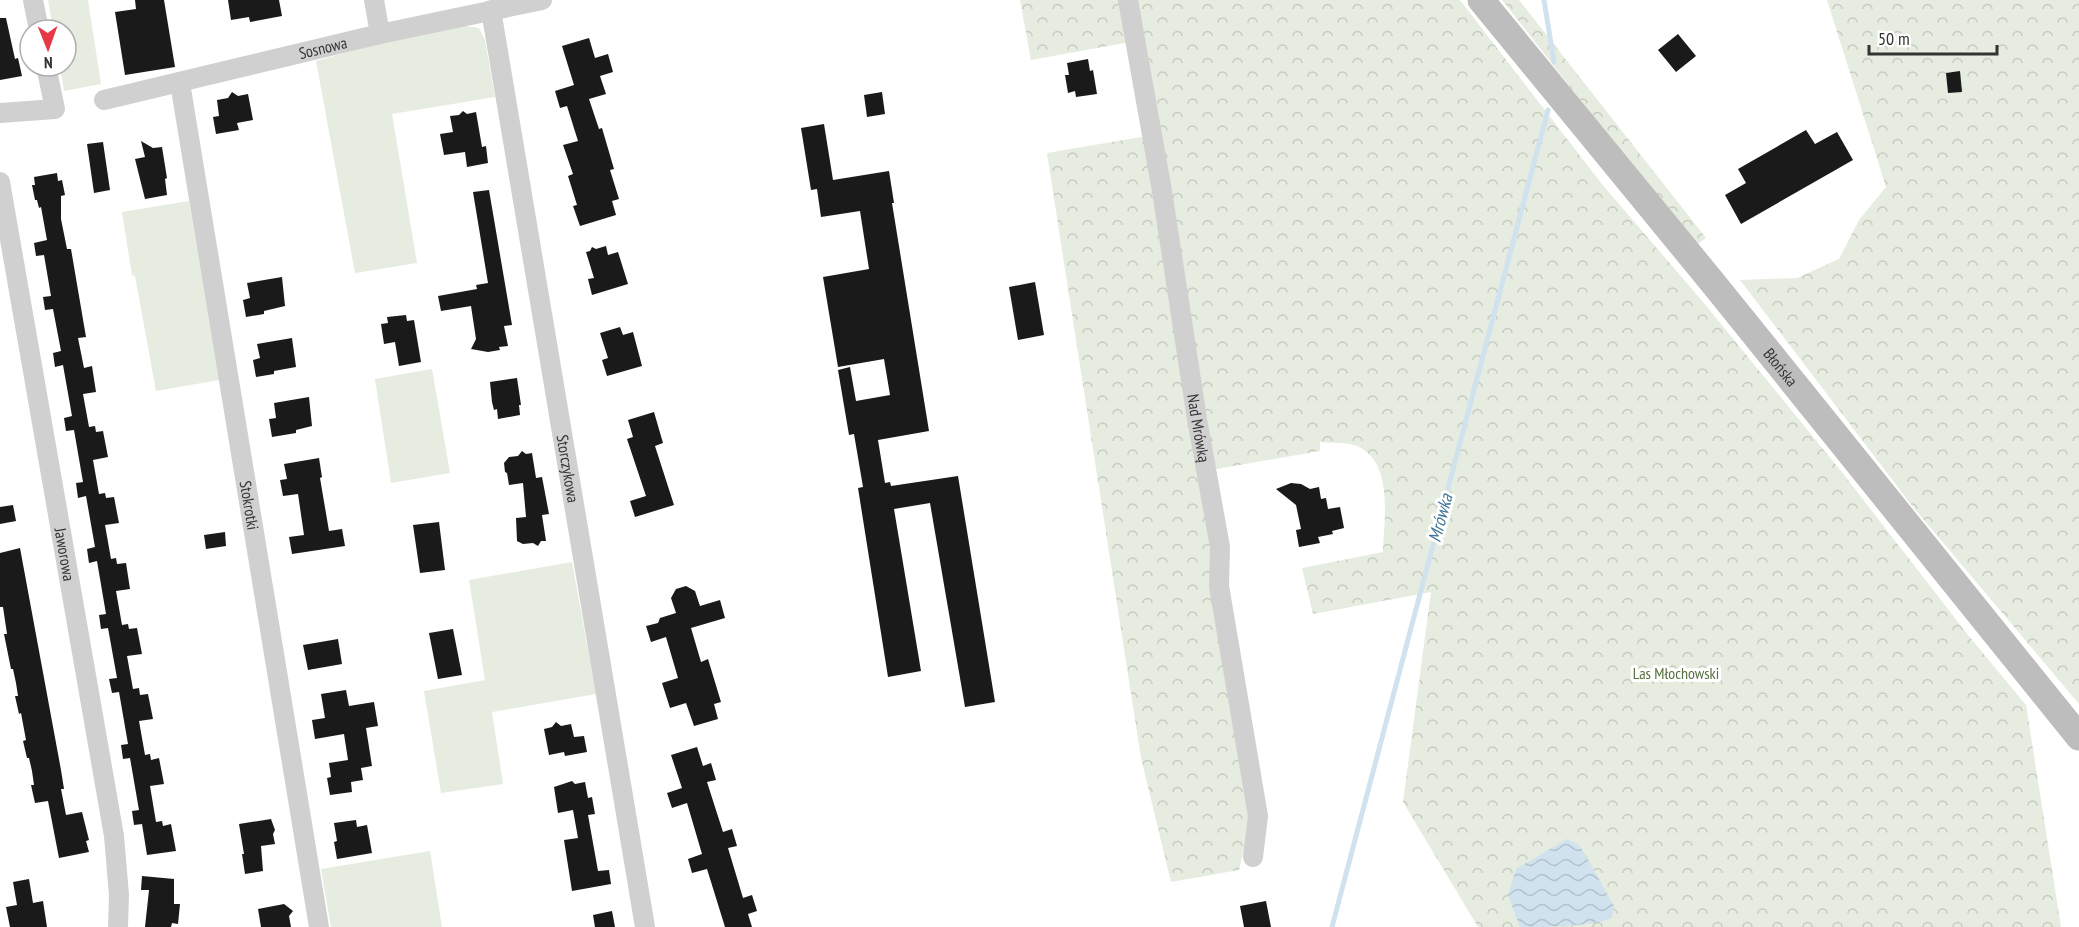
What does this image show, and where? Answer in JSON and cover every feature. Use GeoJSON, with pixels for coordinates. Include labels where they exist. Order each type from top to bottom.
{"type":"FeatureCollection","features":[{"type":"Feature","properties":{"kind":"main road","name":"Błońska"},"geometry":{"type":"LineString","coordinates":[[1481,0],[1713,283],[2079,737]]}},
{"type":"Feature","properties":{"kind":"street"},"geometry":{"type":"LineString","coordinates":[[33,0],[37,18]]}},
{"type":"Feature","properties":{"kind":"street"},"geometry":{"type":"LineString","coordinates":[[374,0],[380,34]]}},
{"type":"Feature","properties":{"kind":"street","name":"Sosnowa"},"geometry":{"type":"LineString","coordinates":[[104,100],[380,34],[542,0]]}},
{"type":"Feature","properties":{"kind":"street","name":"Nad Mrówką"},"geometry":{"type":"LineString","coordinates":[[1128,0],[1162,191],[1197,419],[1220,547],[1219,586],[1224,622],[1258,816],[1253,857]]}},
{"type":"Feature","properties":{"kind":"street","name":"Storczykowa"},"geometry":{"type":"LineString","coordinates":[[491,10],[645,927]]}},
{"type":"Feature","properties":{"kind":"street"},"geometry":{"type":"LineString","coordinates":[[0,113],[55,109],[49,78]]}},
{"type":"Feature","properties":{"kind":"street","name":"Stokrotki"},"geometry":{"type":"LineString","coordinates":[[180,83],[319,927]]}},
{"type":"Feature","properties":{"kind":"street","name":"Jaworowa"},"geometry":{"type":"LineString","coordinates":[[0,182],[114,836],[119,895],[118,927]]}},
{"type":"Feature","properties":{"kind":"green space"},"geometry":{"type":"Polygon","coordinates":[[[48,0],[88,0],[101,84],[64,91],[62,78],[78,78],[78,18],[51,18],[48,0]]]}},
{"type":"Feature","properties":{"kind":"green space"},"geometry":{"type":"Polygon","coordinates":[[[1020,0],[1122,0],[1130,42],[1031,60],[1020,0]]]}},
{"type":"Feature","properties":{"kind":"green space","name":"Las Młochowski"},"geometry":{"type":"Polygon","coordinates":[[[1133,0],[1460,0],[1601,183],[1703,302],[1841,471],[1968,635],[2026,705],[2061,927],[1478,927],[1403,802],[1431,592],[1313,614],[1302,568],[1383,552],[1384,493],[1377,465],[1369,454],[1357,446],[1320,442],[1320,451],[1211,470],[1133,0]]]}},
{"type":"Feature","properties":{"kind":"green space"},"geometry":{"type":"Polygon","coordinates":[[[1502,0],[1519,0],[1706,238],[1695,246],[1502,0]]]}},
{"type":"Feature","properties":{"kind":"green space"},"geometry":{"type":"Polygon","coordinates":[[[1827,0],[2079,0],[2079,704],[1913,507],[1740,280],[1797,278],[1839,259],[1859,220],[1886,187],[1827,0]]]}},
{"type":"Feature","properties":{"kind":"green space"},"geometry":{"type":"Polygon","coordinates":[[[459,25],[479,28],[485,40],[495,97],[392,114],[417,263],[355,273],[316,61],[402,37],[459,25]]]}},
{"type":"Feature","properties":{"kind":"green space"},"geometry":{"type":"Polygon","coordinates":[[[1147,136],[1252,817],[1239,870],[1171,882],[1141,758],[1047,153],[1147,136]]]}},
{"type":"Feature","properties":{"kind":"green space"},"geometry":{"type":"Polygon","coordinates":[[[189,201],[219,380],[156,391],[135,276],[132,275],[122,212],[189,201]]]}},
{"type":"Feature","properties":{"kind":"green space"},"geometry":{"type":"Polygon","coordinates":[[[432,369],[450,473],[391,483],[375,379],[432,369]]]}},
{"type":"Feature","properties":{"kind":"green space"},"geometry":{"type":"Polygon","coordinates":[[[572,562],[596,694],[492,712],[503,784],[441,793],[424,691],[485,680],[469,580],[572,562]]]}},
{"type":"Feature","properties":{"kind":"green space"},"geometry":{"type":"Polygon","coordinates":[[[430,851],[442,927],[331,927],[321,869],[430,851]]]}},
{"type":"Feature","properties":{"kind":"water"},"geometry":{"type":"Polygon","coordinates":[[[1567,839],[1579,845],[1586,856],[1614,906],[1612,918],[1581,925],[1520,927],[1508,895],[1516,869],[1567,839]]]}},
{"type":"Feature","properties":{"kind":"building"},"geometry":{"type":"Polygon","coordinates":[[[135,0],[164,0],[175,67],[125,75],[115,12],[136,9],[135,0]]]}},
{"type":"Feature","properties":{"kind":"building"},"geometry":{"type":"Polygon","coordinates":[[[228,0],[279,0],[282,16],[250,22],[249,17],[231,20],[228,0]]]}},
{"type":"Feature","properties":{"kind":"building"},"geometry":{"type":"Polygon","coordinates":[[[0,18],[6,18],[15,59],[18,58],[18,77],[0,80],[0,18]]]}},
{"type":"Feature","properties":{"kind":"building"},"geometry":{"type":"Polygon","coordinates":[[[1678,34],[1696,56],[1676,72],[1658,50],[1678,34]]]}},
{"type":"Feature","properties":{"kind":"building"},"geometry":{"type":"Polygon","coordinates":[[[589,38],[595,58],[608,54],[613,72],[600,76],[606,94],[589,99],[599,129],[602,128],[614,169],[610,170],[619,199],[612,201],[616,215],[580,226],[573,206],[577,205],[568,176],[573,174],[563,145],[578,141],[567,106],[560,108],[555,91],[574,85],[562,46],[589,38]]]}},
{"type":"Feature","properties":{"kind":"building"},"geometry":{"type":"Polygon","coordinates":[[[1088,59],[1090,71],[1093,70],[1097,94],[1076,97],[1075,91],[1068,93],[1065,75],[1069,75],[1067,63],[1088,59]]]}},
{"type":"Feature","properties":{"kind":"building"},"geometry":{"type":"Polygon","coordinates":[[[1960,71],[1962,92],[1948,93],[1946,73],[1960,71]]]}},
{"type":"Feature","properties":{"kind":"building"},"geometry":{"type":"Polygon","coordinates":[[[232,92],[238,96],[248,94],[253,120],[237,123],[239,130],[216,134],[213,117],[219,116],[217,100],[228,98],[232,92]]]}},
{"type":"Feature","properties":{"kind":"building"},"geometry":{"type":"Polygon","coordinates":[[[882,92],[885,114],[867,117],[864,95],[882,92]]]}},
{"type":"Feature","properties":{"kind":"building"},"geometry":{"type":"Polygon","coordinates":[[[463,111],[467,114],[476,112],[482,147],[486,146],[488,163],[467,167],[465,152],[444,155],[440,134],[453,132],[450,116],[459,115],[463,111]]]}},
{"type":"Feature","properties":{"kind":"building"},"geometry":{"type":"Polygon","coordinates":[[[824,124],[833,180],[889,171],[894,203],[892,203],[929,431],[878,440],[885,483],[890,482],[891,486],[958,476],[995,702],[965,707],[930,503],[894,509],[921,671],[888,677],[858,488],[863,487],[854,434],[849,435],[838,370],[850,367],[856,401],[890,395],[884,359],[838,367],[823,277],[869,269],[860,211],[821,217],[817,189],[811,190],[801,128],[824,124]]]}},
{"type":"Feature","properties":{"kind":"building"},"geometry":{"type":"Polygon","coordinates":[[[1806,130],[1815,144],[1837,132],[1853,160],[1741,224],[1725,195],[1746,183],[1738,169],[1806,130]]]}},
{"type":"Feature","properties":{"kind":"building"},"geometry":{"type":"Polygon","coordinates":[[[141,141],[153,148],[162,147],[167,195],[145,199],[135,159],[145,157],[141,141]]]}},
{"type":"Feature","properties":{"kind":"building"},"geometry":{"type":"Polygon","coordinates":[[[103,142],[110,190],[94,193],[87,144],[103,142]]]}},
{"type":"Feature","properties":{"kind":"building"},"geometry":{"type":"Polygon","coordinates":[[[57,173],[58,181],[62,180],[65,195],[61,196],[61,219],[67,249],[71,249],[86,337],[78,338],[84,368],[92,366],[96,392],[83,394],[89,427],[95,426],[96,432],[103,431],[108,457],[93,460],[99,494],[105,493],[106,498],[114,497],[119,523],[105,525],[111,559],[116,558],[117,564],[126,563],[130,589],[116,591],[122,625],[128,624],[129,629],[137,628],[142,654],[127,656],[133,689],[139,688],[140,695],[148,694],[153,719],[139,721],[145,755],[150,754],[151,760],[159,758],[164,784],[150,786],[156,822],[162,821],[163,826],[171,824],[176,851],[147,855],[142,824],[134,825],[132,811],[139,810],[130,758],[123,759],[121,745],[128,744],[119,692],[112,693],[109,679],[117,678],[108,628],[101,629],[99,615],[106,614],[97,561],[89,563],[87,549],[95,547],[86,496],[78,498],[76,483],[83,482],[74,430],[66,431],[64,418],[72,416],[63,365],[55,367],[53,353],[61,351],[53,309],[45,310],[43,297],[51,296],[44,255],[36,256],[34,243],[47,240],[41,207],[39,208],[35,200],[32,185],[35,185],[34,177],[57,173]]]}},
{"type":"Feature","properties":{"kind":"building"},"geometry":{"type":"Polygon","coordinates":[[[489,190],[512,325],[504,326],[508,346],[488,352],[471,349],[476,339],[471,306],[441,311],[438,296],[477,289],[476,285],[488,283],[473,192],[489,190]]]}},
{"type":"Feature","properties":{"kind":"building"},"geometry":{"type":"Polygon","coordinates":[[[606,246],[608,255],[618,252],[628,284],[592,295],[588,279],[594,278],[586,252],[592,247],[596,249],[606,246]]]}},
{"type":"Feature","properties":{"kind":"building"},"geometry":{"type":"Polygon","coordinates":[[[282,277],[285,306],[264,311],[264,314],[246,317],[243,300],[250,298],[247,283],[282,277]]]}},
{"type":"Feature","properties":{"kind":"building"},"geometry":{"type":"Polygon","coordinates":[[[1035,282],[1044,335],[1018,340],[1009,287],[1035,282]]]}},
{"type":"Feature","properties":{"kind":"building"},"geometry":{"type":"Polygon","coordinates":[[[406,315],[407,321],[414,320],[421,362],[399,366],[395,342],[384,344],[381,324],[388,323],[387,317],[406,315]]]}},
{"type":"Feature","properties":{"kind":"building"},"geometry":{"type":"Polygon","coordinates":[[[620,327],[623,335],[633,332],[642,366],[607,376],[602,360],[608,358],[600,333],[620,327]]]}},
{"type":"Feature","properties":{"kind":"building"},"geometry":{"type":"Polygon","coordinates":[[[292,338],[296,367],[256,377],[253,360],[260,358],[257,344],[292,338]]]}},
{"type":"Feature","properties":{"kind":"building"},"geometry":{"type":"Polygon","coordinates":[[[517,378],[521,405],[519,405],[520,415],[498,419],[497,409],[494,410],[492,402],[490,382],[517,378]]]}},
{"type":"Feature","properties":{"kind":"building"},"geometry":{"type":"Polygon","coordinates":[[[309,397],[312,426],[296,430],[296,433],[272,437],[269,419],[276,418],[274,403],[309,397]]]}},
{"type":"Feature","properties":{"kind":"building"},"geometry":{"type":"Polygon","coordinates":[[[654,412],[663,443],[655,446],[674,505],[635,517],[630,501],[646,496],[627,439],[633,437],[628,420],[654,412]]]}},
{"type":"Feature","properties":{"kind":"building"},"geometry":{"type":"Polygon","coordinates":[[[522,451],[526,454],[532,453],[536,478],[542,477],[549,514],[542,515],[546,541],[541,541],[538,546],[517,541],[516,518],[526,517],[523,483],[509,485],[505,472],[504,463],[509,457],[518,456],[522,451]]]}},
{"type":"Feature","properties":{"kind":"building"},"geometry":{"type":"Polygon","coordinates":[[[319,458],[329,531],[342,529],[345,546],[292,554],[289,537],[304,535],[298,494],[283,496],[280,480],[287,479],[284,464],[319,458]]]}},
{"type":"Feature","properties":{"kind":"building"},"geometry":{"type":"Polygon","coordinates":[[[1291,483],[1301,484],[1310,489],[1319,487],[1321,499],[1326,498],[1328,509],[1340,507],[1344,528],[1332,531],[1333,534],[1318,537],[1320,543],[1299,547],[1296,530],[1301,529],[1296,505],[1276,489],[1291,483]]]}},
{"type":"Feature","properties":{"kind":"building"},"geometry":{"type":"Polygon","coordinates":[[[13,505],[16,521],[0,524],[0,507],[13,505]]]}},
{"type":"Feature","properties":{"kind":"building"},"geometry":{"type":"Polygon","coordinates":[[[439,522],[445,570],[420,573],[413,525],[439,522]]]}},
{"type":"Feature","properties":{"kind":"building"},"geometry":{"type":"Polygon","coordinates":[[[225,532],[226,546],[206,549],[204,535],[225,532]]]}},
{"type":"Feature","properties":{"kind":"building"},"geometry":{"type":"Polygon","coordinates":[[[20,548],[61,770],[64,789],[61,789],[66,815],[82,812],[89,840],[86,841],[89,852],[59,858],[48,801],[35,803],[31,785],[34,785],[32,771],[23,741],[26,740],[15,696],[18,696],[16,683],[4,634],[7,634],[3,607],[0,607],[0,553],[20,548]]]}},
{"type":"Feature","properties":{"kind":"building"},"geometry":{"type":"Polygon","coordinates":[[[686,586],[695,591],[700,606],[720,600],[725,618],[691,628],[701,662],[708,659],[721,702],[714,704],[718,719],[694,726],[686,703],[670,708],[662,683],[678,678],[666,637],[651,642],[646,626],[658,623],[660,618],[676,613],[671,598],[676,589],[686,586]]]}},
{"type":"Feature","properties":{"kind":"building"},"geometry":{"type":"Polygon","coordinates":[[[453,629],[462,675],[438,679],[429,633],[453,629]]]}},
{"type":"Feature","properties":{"kind":"building"},"geometry":{"type":"Polygon","coordinates":[[[338,639],[342,664],[308,670],[303,645],[338,639]]]}},
{"type":"Feature","properties":{"kind":"building"},"geometry":{"type":"Polygon","coordinates":[[[346,690],[349,706],[374,702],[378,726],[366,728],[372,766],[361,768],[363,780],[351,782],[352,792],[330,795],[327,778],[331,777],[329,763],[348,760],[344,734],[315,739],[312,720],[325,718],[321,694],[346,690]]]}},
{"type":"Feature","properties":{"kind":"building"},"geometry":{"type":"Polygon","coordinates":[[[556,722],[561,726],[571,724],[574,737],[584,736],[587,752],[565,756],[564,752],[549,755],[544,729],[552,727],[556,722]]]}},
{"type":"Feature","properties":{"kind":"building"},"geometry":{"type":"Polygon","coordinates":[[[697,747],[703,766],[711,763],[716,780],[707,782],[723,832],[732,829],[737,846],[728,848],[743,898],[752,895],[757,911],[748,914],[752,927],[725,927],[707,869],[692,873],[688,859],[702,854],[687,803],[672,808],[667,793],[682,788],[671,755],[697,747]]]}},
{"type":"Feature","properties":{"kind":"building"},"geometry":{"type":"Polygon","coordinates":[[[572,781],[575,784],[585,782],[588,798],[592,797],[595,814],[588,815],[598,871],[609,870],[611,884],[572,891],[564,840],[578,838],[573,810],[558,813],[554,787],[572,781]]]}},
{"type":"Feature","properties":{"kind":"building"},"geometry":{"type":"Polygon","coordinates":[[[271,819],[275,830],[273,834],[275,844],[261,846],[263,871],[245,874],[239,824],[271,819]]]}},
{"type":"Feature","properties":{"kind":"building"},"geometry":{"type":"Polygon","coordinates":[[[356,820],[357,827],[367,825],[372,853],[337,859],[334,823],[356,820]]]}},
{"type":"Feature","properties":{"kind":"building"},"geometry":{"type":"Polygon","coordinates":[[[142,876],[174,879],[174,904],[180,904],[178,924],[172,923],[171,927],[145,927],[149,890],[141,890],[142,876]]]}},
{"type":"Feature","properties":{"kind":"building"},"geometry":{"type":"Polygon","coordinates":[[[29,879],[33,903],[43,901],[47,927],[10,927],[6,907],[17,905],[13,882],[29,879]]]}},
{"type":"Feature","properties":{"kind":"building"},"geometry":{"type":"Polygon","coordinates":[[[1266,901],[1271,927],[1244,927],[1240,906],[1266,901]]]}},
{"type":"Feature","properties":{"kind":"building"},"geometry":{"type":"Polygon","coordinates":[[[284,904],[293,911],[289,916],[291,927],[261,927],[258,909],[284,904]]]}},
{"type":"Feature","properties":{"kind":"building"},"geometry":{"type":"Polygon","coordinates":[[[612,911],[615,927],[595,927],[593,915],[612,911]]]}},
{"type":"Feature","properties":{"kind":"waterway","name":"Mrówka"},"geometry":{"type":"LineString","coordinates":[[1544,0],[1554,62]]}},
{"type":"Feature","properties":{"kind":"waterway","name":"Mrówka"},"geometry":{"type":"LineString","coordinates":[[1332,927],[1548,110]]}}]}
